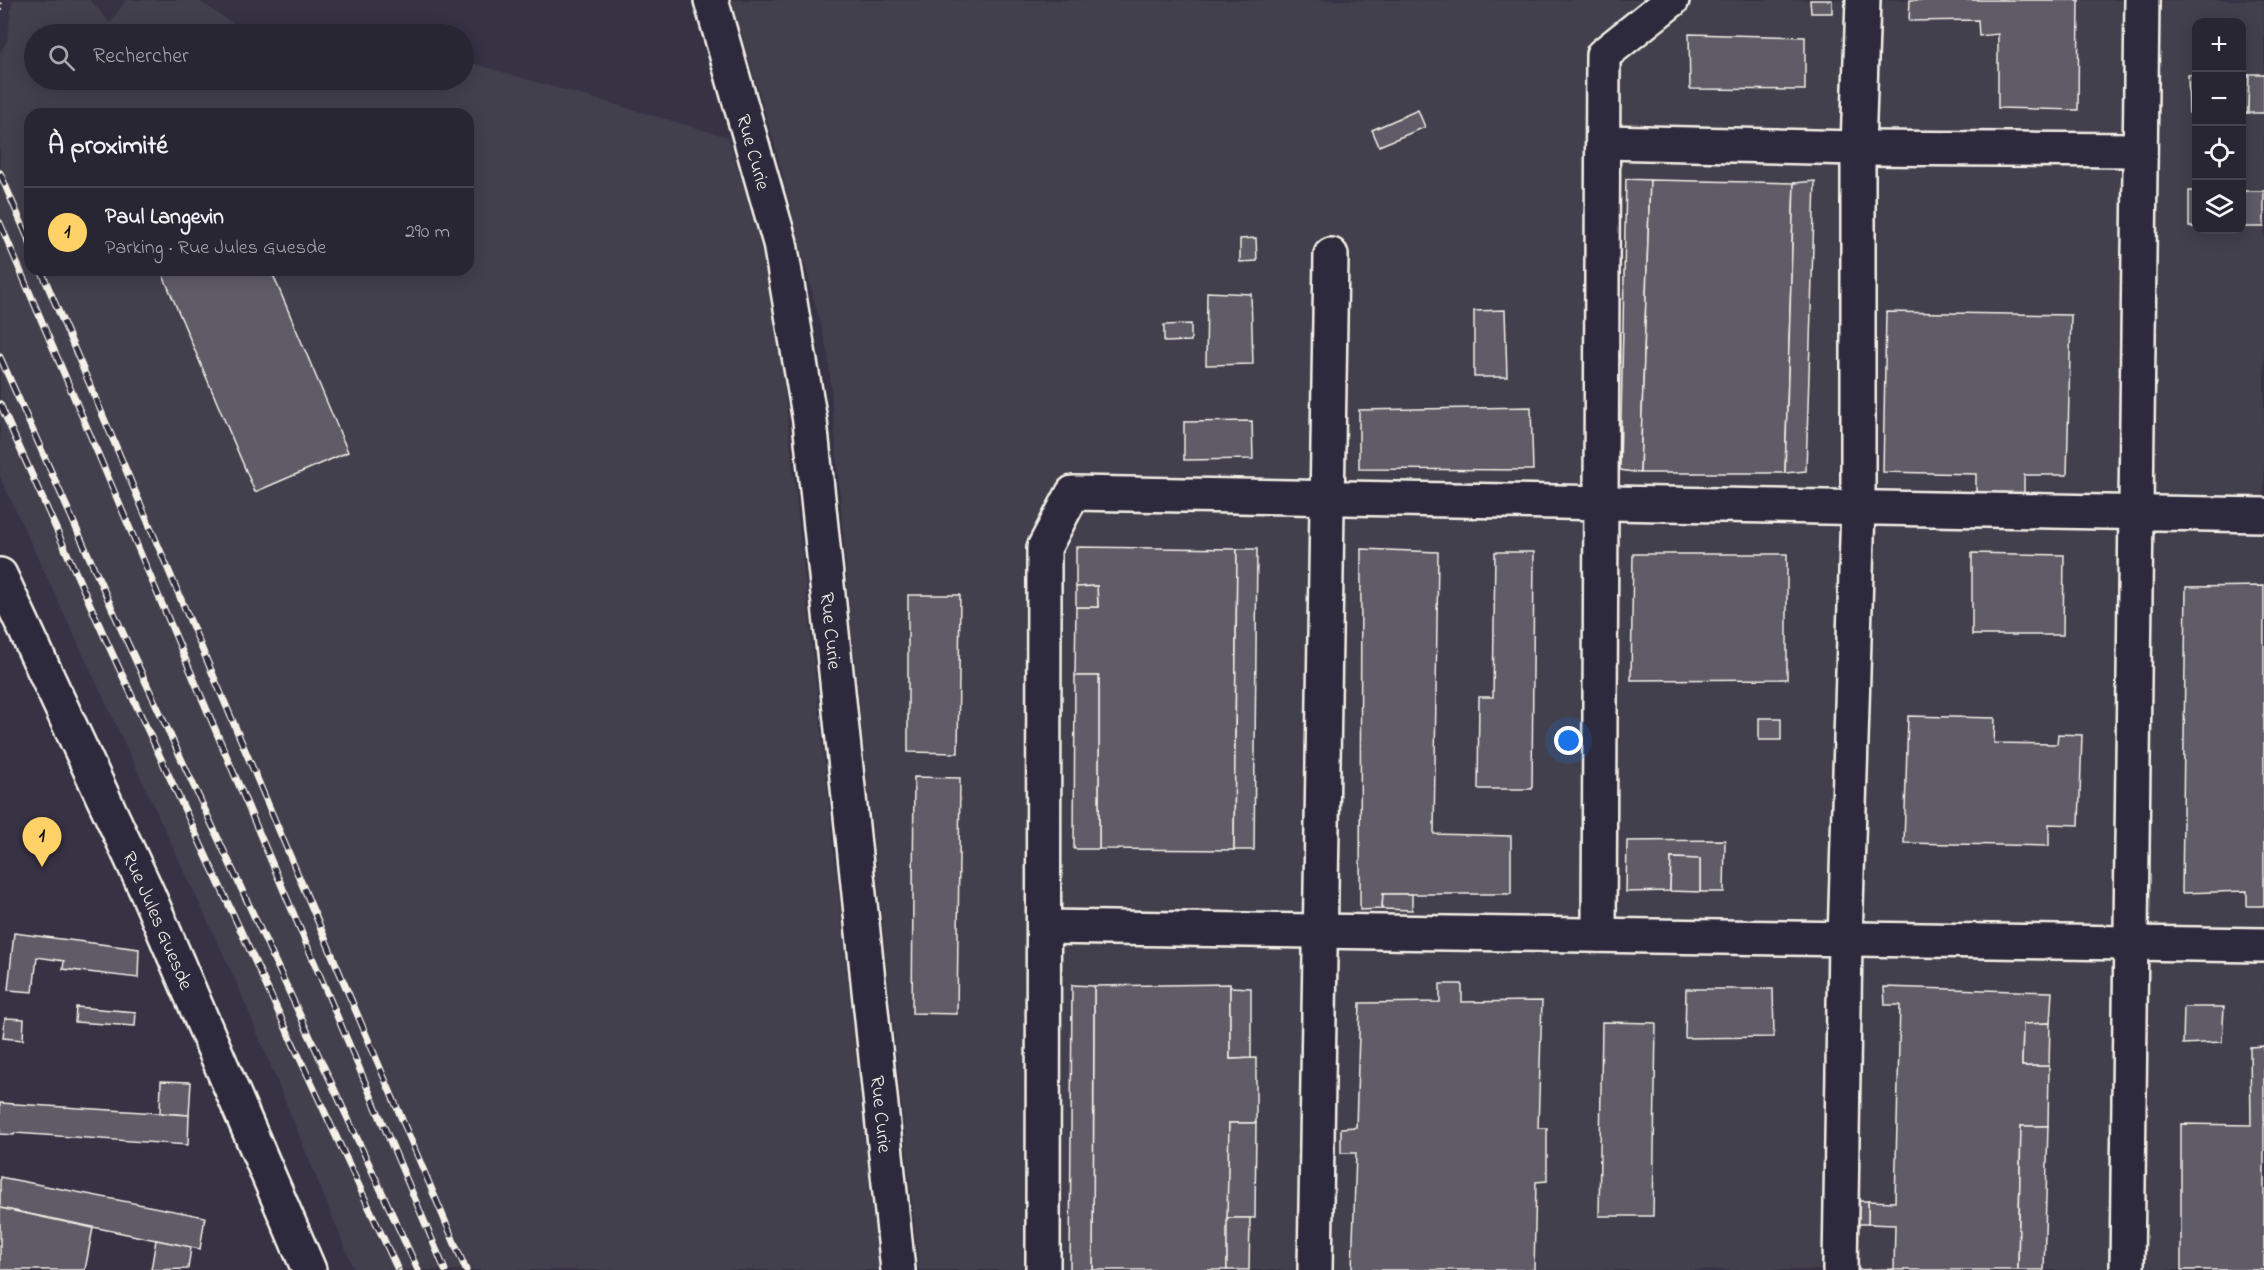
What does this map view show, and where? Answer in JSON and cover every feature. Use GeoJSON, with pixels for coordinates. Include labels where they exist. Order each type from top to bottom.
{"type":"FeatureCollection","features":[{"type":"Feature","properties":{"kind":"street","name":"Rue Curie"},"geometry":{"type":"LineString","coordinates":[[711,0],[780,243],[810,421],[898,1270]]}},
{"type":"Feature","properties":{"kind":"street"},"geometry":{"type":"LineString","coordinates":[[1599,935],[1603,55],[1672,0]]}},
{"type":"Feature","properties":{"kind":"street"},"geometry":{"type":"LineString","coordinates":[[1840,1270],[1845,940],[1858,506],[1858,148],[1863,0]]}},
{"type":"Feature","properties":{"kind":"street"},"geometry":{"type":"LineString","coordinates":[[2127,1270],[2142,0]]}},
{"type":"Feature","properties":{"kind":"street"},"geometry":{"type":"LineString","coordinates":[[1602,142],[1858,148],[2140,150]]}},
{"type":"Feature","properties":{"kind":"street"},"geometry":{"type":"LineString","coordinates":[[1315,1270],[1331,255]]}},
{"type":"Feature","properties":{"kind":"street"},"geometry":{"type":"LineString","coordinates":[[1043,1270],[1044,548],[1072,493],[2264,515]]}},
{"type":"Feature","properties":{"kind":"street","name":"Rue Jules Guesde"},"geometry":{"type":"LineString","coordinates":[[0,574],[147,892],[309,1270]]}},
{"type":"Feature","properties":{"kind":"street"},"geometry":{"type":"LineString","coordinates":[[1044,927],[2264,945]]}},
{"type":"Feature","properties":{"kind":"path"},"geometry":{"type":"LineString","coordinates":[[0,10],[2,0]]}},
{"type":"Feature","properties":{"kind":"shaded area"},"geometry":{"type":"Polygon","coordinates":[[[12,0],[90,0],[110,23],[126,0],[197,0],[234,24],[24,24],[24,90],[474,90],[474,64],[728,137],[754,218],[777,320],[879,1270],[354,1270],[238,986],[0,477],[0,53],[7,41],[12,0]]]}},
{"type":"Feature","properties":{"kind":"shaded area"},"geometry":{"type":"Polygon","coordinates":[[[731,0],[2264,0],[2264,1270],[919,1270],[850,616],[828,354],[775,146],[731,0]]]}},
{"type":"Feature","properties":{"kind":"building"},"geometry":{"type":"Polygon","coordinates":[[[1810,0],[1832,0],[1832,13],[1811,13],[1810,0]]]}},
{"type":"Feature","properties":{"kind":"building"},"geometry":{"type":"Polygon","coordinates":[[[1910,0],[2079,0],[2078,110],[1998,108],[1998,34],[1979,36],[1978,20],[1909,21],[1910,0]]]}},
{"type":"Feature","properties":{"kind":"building"},"geometry":{"type":"Polygon","coordinates":[[[1689,34],[1805,37],[1805,90],[1690,89],[1689,34]]]}},
{"type":"Feature","properties":{"kind":"building"},"geometry":{"type":"Polygon","coordinates":[[[2246,74],[2249,74],[2248,113],[2246,113],[2246,74]]]}},
{"type":"Feature","properties":{"kind":"building"},"geometry":{"type":"Polygon","coordinates":[[[2249,74],[2264,74],[2264,113],[2248,113],[2249,74]]]}},
{"type":"Feature","properties":{"kind":"building"},"geometry":{"type":"Polygon","coordinates":[[[2188,75],[2192,75],[2192,113],[2189,113],[2188,75]]]}},
{"type":"Feature","properties":{"kind":"building"},"geometry":{"type":"Polygon","coordinates":[[[1418,110],[1425,127],[1379,146],[1372,130],[1418,110]]]}},
{"type":"Feature","properties":{"kind":"building"},"geometry":{"type":"Polygon","coordinates":[[[1626,179],[1650,180],[1640,473],[1620,470],[1626,179]]]}},
{"type":"Feature","properties":{"kind":"building"},"geometry":{"type":"Polygon","coordinates":[[[1650,180],[1794,183],[1785,473],[1640,473],[1650,180]]]}},
{"type":"Feature","properties":{"kind":"building"},"geometry":{"type":"Polygon","coordinates":[[[1815,181],[1806,471],[1785,473],[1794,183],[1815,181]]]}},
{"type":"Feature","properties":{"kind":"building"},"geometry":{"type":"Polygon","coordinates":[[[2189,191],[2192,191],[2192,227],[2189,227],[2189,191]]]}},
{"type":"Feature","properties":{"kind":"building"},"geometry":{"type":"Polygon","coordinates":[[[2246,191],[2264,191],[2264,227],[2246,227],[2246,191]]]}},
{"type":"Feature","properties":{"kind":"building"},"geometry":{"type":"Polygon","coordinates":[[[1256,238],[1257,261],[1240,262],[1240,239],[1256,238]]]}},
{"type":"Feature","properties":{"kind":"building"},"geometry":{"type":"Polygon","coordinates":[[[163,276],[274,276],[348,452],[255,492],[163,276]]]}},
{"type":"Feature","properties":{"kind":"building"},"geometry":{"type":"Polygon","coordinates":[[[1207,292],[1251,294],[1253,364],[1206,365],[1207,292]]]}},
{"type":"Feature","properties":{"kind":"building"},"geometry":{"type":"Polygon","coordinates":[[[1505,310],[1507,377],[1474,377],[1474,311],[1505,310]]]}},
{"type":"Feature","properties":{"kind":"building"},"geometry":{"type":"Polygon","coordinates":[[[1886,312],[2071,315],[2067,475],[2024,475],[2024,493],[1976,494],[1976,474],[1883,472],[1886,312]]]}},
{"type":"Feature","properties":{"kind":"building"},"geometry":{"type":"Polygon","coordinates":[[[1191,324],[1191,341],[1164,342],[1164,325],[1191,324]]]}},
{"type":"Feature","properties":{"kind":"building"},"geometry":{"type":"Polygon","coordinates":[[[1531,407],[1533,470],[1359,469],[1359,410],[1531,407]]]}},
{"type":"Feature","properties":{"kind":"building"},"geometry":{"type":"Polygon","coordinates":[[[1252,421],[1253,459],[1184,460],[1184,422],[1252,421]]]}},
{"type":"Feature","properties":{"kind":"building"},"geometry":{"type":"Polygon","coordinates":[[[1076,547],[1237,549],[1234,850],[1099,849],[1099,676],[1075,676],[1076,607],[1098,607],[1097,586],[1076,587],[1076,547]]]}},
{"type":"Feature","properties":{"kind":"building"},"geometry":{"type":"Polygon","coordinates":[[[1237,549],[1257,549],[1254,850],[1234,850],[1237,549]]]}},
{"type":"Feature","properties":{"kind":"building"},"geometry":{"type":"Polygon","coordinates":[[[1361,549],[1438,552],[1434,834],[1511,836],[1511,894],[1383,894],[1382,909],[1360,910],[1361,549]]]}},
{"type":"Feature","properties":{"kind":"building"},"geometry":{"type":"Polygon","coordinates":[[[1495,552],[1534,552],[1532,789],[1478,789],[1479,697],[1493,697],[1495,552]]]}},
{"type":"Feature","properties":{"kind":"building"},"geometry":{"type":"Polygon","coordinates":[[[1972,553],[2064,555],[2063,635],[1972,635],[1972,553]]]}},
{"type":"Feature","properties":{"kind":"building"},"geometry":{"type":"Polygon","coordinates":[[[1633,554],[1787,554],[1787,679],[1631,680],[1633,554]]]}},
{"type":"Feature","properties":{"kind":"building"},"geometry":{"type":"Polygon","coordinates":[[[1097,586],[1098,607],[1076,607],[1076,587],[1097,586]]]}},
{"type":"Feature","properties":{"kind":"building"},"geometry":{"type":"Polygon","coordinates":[[[2264,586],[2264,906],[2247,906],[2247,891],[2182,893],[2186,587],[2264,586]]]}},
{"type":"Feature","properties":{"kind":"building"},"geometry":{"type":"Polygon","coordinates":[[[908,595],[960,595],[958,753],[908,752],[908,595]]]}},
{"type":"Feature","properties":{"kind":"building"},"geometry":{"type":"Polygon","coordinates":[[[1075,676],[1099,676],[1099,849],[1074,849],[1075,676]]]}},
{"type":"Feature","properties":{"kind":"building"},"geometry":{"type":"Polygon","coordinates":[[[1908,716],[1995,718],[1994,743],[2057,744],[2058,734],[2082,735],[2079,825],[2049,824],[2049,846],[1904,843],[1908,716]]]}},
{"type":"Feature","properties":{"kind":"building"},"geometry":{"type":"Polygon","coordinates":[[[1759,718],[1781,718],[1781,740],[1759,740],[1759,718]]]}},
{"type":"Feature","properties":{"kind":"building"},"geometry":{"type":"Polygon","coordinates":[[[914,777],[960,778],[957,1014],[912,1013],[914,777]]]}},
{"type":"Feature","properties":{"kind":"building"},"geometry":{"type":"Polygon","coordinates":[[[1725,840],[1724,892],[1700,892],[1700,859],[1671,858],[1670,891],[1626,892],[1627,841],[1725,840]]]}},
{"type":"Feature","properties":{"kind":"building"},"geometry":{"type":"Polygon","coordinates":[[[1671,858],[1700,859],[1700,892],[1670,891],[1671,858]]]}},
{"type":"Feature","properties":{"kind":"building"},"geometry":{"type":"Polygon","coordinates":[[[1383,894],[1412,894],[1412,910],[1382,909],[1383,894]]]}},
{"type":"Feature","properties":{"kind":"building"},"geometry":{"type":"Polygon","coordinates":[[[14,933],[139,949],[138,978],[63,969],[64,961],[37,957],[33,992],[8,990],[14,933]]]}},
{"type":"Feature","properties":{"kind":"building"},"geometry":{"type":"Polygon","coordinates":[[[1230,984],[1230,1059],[1256,1058],[1256,1123],[1229,1123],[1227,1270],[1093,1270],[1094,986],[1230,984]]]}},
{"type":"Feature","properties":{"kind":"building"},"geometry":{"type":"Polygon","coordinates":[[[1440,984],[1462,984],[1462,1002],[1542,1001],[1538,1128],[1547,1128],[1547,1181],[1536,1182],[1534,1270],[1352,1270],[1356,1153],[1341,1153],[1341,1128],[1356,1127],[1360,1003],[1440,1002],[1440,984]]]}},
{"type":"Feature","properties":{"kind":"building"},"geometry":{"type":"Polygon","coordinates":[[[1072,985],[1094,986],[1093,1270],[1070,1270],[1072,985]]]}},
{"type":"Feature","properties":{"kind":"building"},"geometry":{"type":"Polygon","coordinates":[[[1230,987],[1251,988],[1251,1058],[1230,1059],[1230,987]]]}},
{"type":"Feature","properties":{"kind":"building"},"geometry":{"type":"Polygon","coordinates":[[[1884,987],[2052,992],[2050,1023],[2023,1024],[2022,1066],[2049,1066],[2048,1126],[2021,1126],[2018,1270],[1846,1270],[1894,1269],[1895,1225],[1868,1224],[1868,1201],[1895,1202],[1900,1005],[1885,1005],[1884,987]]]}},
{"type":"Feature","properties":{"kind":"building"},"geometry":{"type":"Polygon","coordinates":[[[1686,989],[1773,989],[1774,1037],[1685,1038],[1686,989]]]}},
{"type":"Feature","properties":{"kind":"building"},"geometry":{"type":"Polygon","coordinates":[[[76,1007],[136,1012],[135,1026],[75,1022],[76,1007]]]}},
{"type":"Feature","properties":{"kind":"building"},"geometry":{"type":"Polygon","coordinates":[[[2184,1007],[2224,1007],[2222,1042],[2183,1044],[2184,1007]]]}},
{"type":"Feature","properties":{"kind":"building"},"geometry":{"type":"Polygon","coordinates":[[[5,1018],[24,1019],[23,1040],[3,1038],[5,1018]]]}},
{"type":"Feature","properties":{"kind":"building"},"geometry":{"type":"Polygon","coordinates":[[[1602,1022],[1656,1023],[1653,1216],[1599,1216],[1602,1022]]]}},
{"type":"Feature","properties":{"kind":"building"},"geometry":{"type":"Polygon","coordinates":[[[2050,1023],[2049,1066],[2022,1066],[2023,1024],[2050,1023]]]}},
{"type":"Feature","properties":{"kind":"building"},"geometry":{"type":"Polygon","coordinates":[[[2264,1046],[2264,1270],[2181,1270],[2181,1124],[2251,1125],[2250,1047],[2264,1046]]]}},
{"type":"Feature","properties":{"kind":"building"},"geometry":{"type":"Polygon","coordinates":[[[161,1081],[191,1082],[189,1115],[160,1113],[161,1081]]]}},
{"type":"Feature","properties":{"kind":"building"},"geometry":{"type":"Polygon","coordinates":[[[0,1103],[189,1115],[188,1145],[15,1133],[14,1135],[0,1134],[0,1103]]]}},
{"type":"Feature","properties":{"kind":"building"},"geometry":{"type":"Polygon","coordinates":[[[1229,1123],[1256,1123],[1255,1218],[1227,1218],[1229,1123]]]}},
{"type":"Feature","properties":{"kind":"building"},"geometry":{"type":"Polygon","coordinates":[[[2021,1126],[2048,1126],[2044,1270],[2018,1270],[2021,1126]]]}},
{"type":"Feature","properties":{"kind":"building"},"geometry":{"type":"Polygon","coordinates":[[[0,1177],[205,1217],[200,1249],[0,1208],[0,1177]]]}},
{"type":"Feature","properties":{"kind":"building"},"geometry":{"type":"Polygon","coordinates":[[[1848,1201],[1868,1201],[1868,1224],[1848,1224],[1848,1201]]]}},
{"type":"Feature","properties":{"kind":"building"},"geometry":{"type":"Polygon","coordinates":[[[0,1208],[93,1228],[85,1270],[0,1270],[0,1208]]]}},
{"type":"Feature","properties":{"kind":"building"},"geometry":{"type":"Polygon","coordinates":[[[1227,1218],[1250,1218],[1249,1270],[1227,1270],[1227,1218]]]}},
{"type":"Feature","properties":{"kind":"building"},"geometry":{"type":"Polygon","coordinates":[[[156,1240],[191,1247],[188,1269],[151,1270],[156,1240]]]}},
{"type":"Feature","properties":{"kind":"railway"},"geometry":{"type":"LineString","coordinates":[[0,173],[24,229]]}},
{"type":"Feature","properties":{"kind":"railway"},"geometry":{"type":"LineString","coordinates":[[0,223],[445,1270]]}},
{"type":"Feature","properties":{"kind":"railway"},"geometry":{"type":"LineString","coordinates":[[44,276],[466,1270]]}},
{"type":"Feature","properties":{"kind":"railway"},"geometry":{"type":"LineString","coordinates":[[0,357],[123,633],[418,1270]]}},
{"type":"Feature","properties":{"kind":"railway"},"geometry":{"type":"LineString","coordinates":[[0,404],[106,640],[398,1270]]}},
{"type":"Feature","properties":{"kind":"place","name":"Paul Langevin"},"geometry":{"type":"Point","coordinates":[42,867]}}]}
